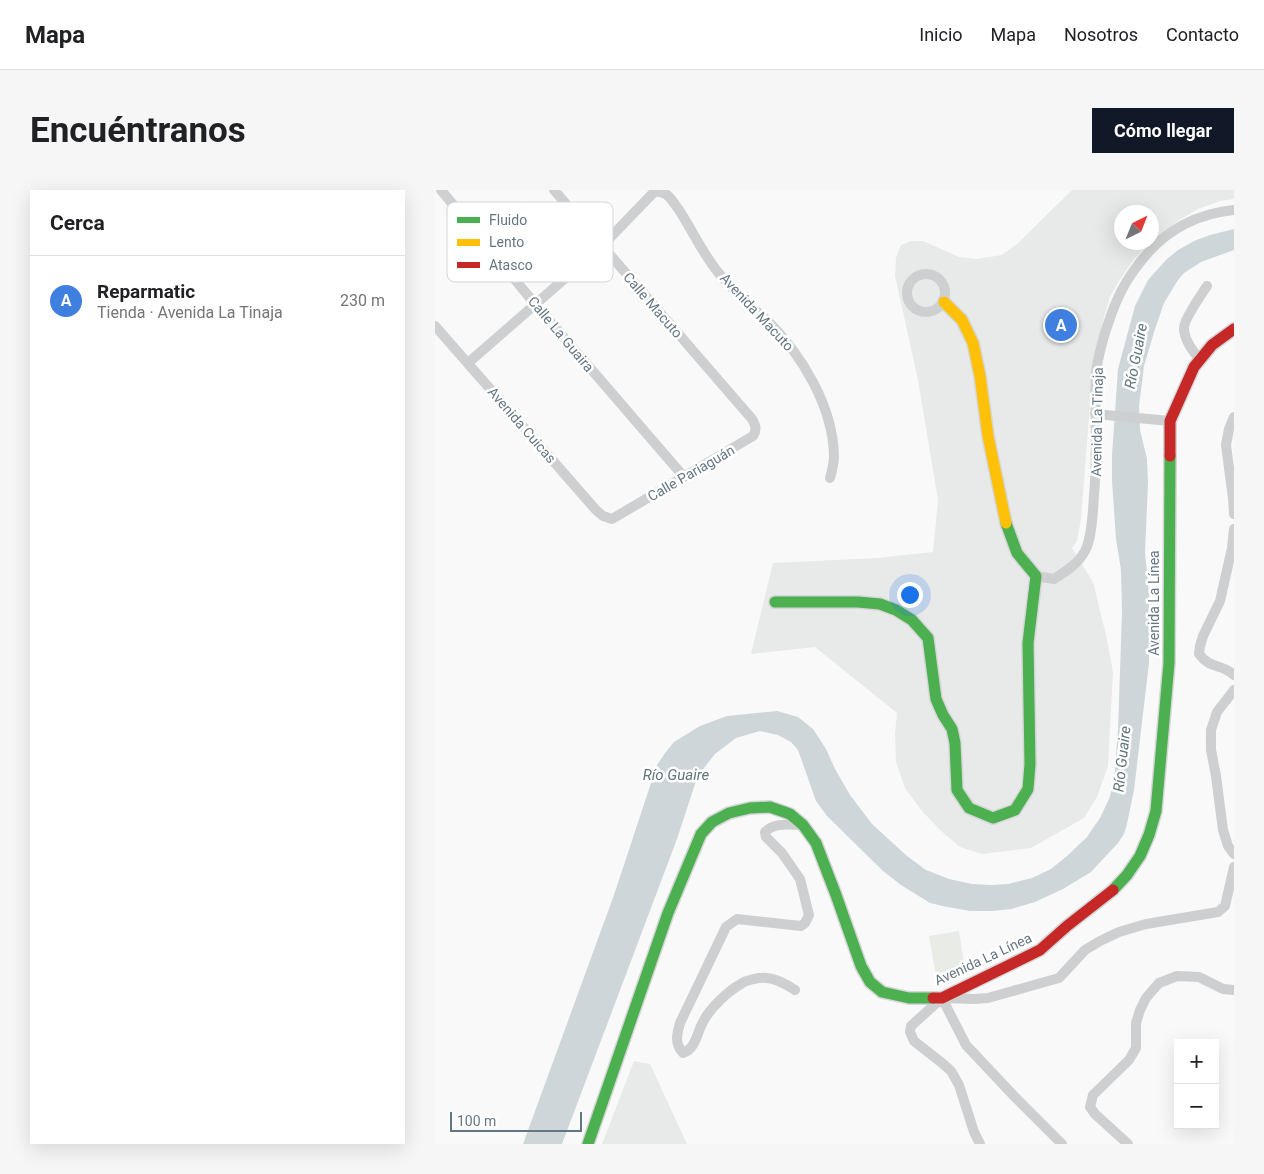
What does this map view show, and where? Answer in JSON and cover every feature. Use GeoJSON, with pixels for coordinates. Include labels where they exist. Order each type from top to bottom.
{"type":"FeatureCollection","features":[{"type":"Feature","properties":{"kind":"street","name":"Calle La Guaira"},"geometry":{"type":"LineString","coordinates":[[441,190],[451,202]]}},
{"type":"Feature","properties":{"kind":"street","name":"Calle Macuto"},"geometry":{"type":"LineString","coordinates":[[554,190],[564,202]]}},
{"type":"Feature","properties":{"kind":"street"},"geometry":{"type":"LineString","coordinates":[[613,235],[656,190]]}},
{"type":"Feature","properties":{"kind":"street","name":"Avenida Macuto"},"geometry":{"type":"LineString","coordinates":[[656,190],[666,194],[672,201],[689,224],[717,270],[747,304],[767,320],[807,370],[829,421],[832,435],[834,458],[830,478]]}},
{"type":"Feature","properties":{"kind":"street","name":"Avenida La Tinaja"},"geometry":{"type":"LineString","coordinates":[[1036,576],[1054,579],[1072,567],[1085,551],[1091,528],[1095,485],[1096,371],[1101,346],[1117,298],[1144,256],[1162,239],[1187,222],[1224,211],[1234,210]]}},
{"type":"Feature","properties":{"kind":"street","name":"Calle Macuto"},"geometry":{"type":"LineString","coordinates":[[613,258],[752,419]]}},
{"type":"Feature","properties":{"kind":"street","name":"Calle La Guaira"},"geometry":{"type":"LineString","coordinates":[[517,282],[683,477]]}},
{"type":"Feature","properties":{"kind":"street"},"geometry":{"type":"LineString","coordinates":[[468,363],[560,282]]}},
{"type":"Feature","properties":{"kind":"street"},"geometry":{"type":"LineString","coordinates":[[1200,360],[1189,345],[1184,329],[1185,321],[1207,286]]}},
{"type":"Feature","properties":{"kind":"street"},"geometry":{"type":"LineString","coordinates":[[775,602],[858,602],[880,604],[896,610],[912,620],[928,638],[936,699],[952,729],[955,743],[957,790],[969,808],[993,818],[1015,810],[1028,789],[1030,764],[1029,643],[1036,576],[1017,553],[1005,520],[988,436],[980,376],[973,343],[962,320],[944,302]]}},
{"type":"Feature","properties":{"kind":"street","name":"Avenida Cuicas"},"geometry":{"type":"LineString","coordinates":[[435,326],[595,510],[603,516],[612,519]]}},
{"type":"Feature","properties":{"kind":"street","name":"Avenida La Línea"},"geometry":{"type":"LineString","coordinates":[[588,1144],[668,913],[701,834],[713,822],[729,813],[750,808],[770,807],[790,814],[803,825],[816,843],[837,895],[861,966],[870,982],[882,992],[909,998],[942,998],[1041,950],[1067,926],[1111,892],[1127,875],[1140,856],[1156,811],[1169,663],[1164,421],[1194,367],[1212,345],[1234,329]]}},
{"type":"Feature","properties":{"kind":"street"},"geometry":{"type":"LineString","coordinates":[[1095,414],[1164,421]]}},
{"type":"Feature","properties":{"kind":"street"},"geometry":{"type":"LineString","coordinates":[[1234,417],[1229,429],[1226,445],[1234,514]]}},
{"type":"Feature","properties":{"kind":"street","name":"Calle Pariaguán"},"geometry":{"type":"LineString","coordinates":[[612,519],[753,436],[756,431],[752,419]]}},
{"type":"Feature","properties":{"kind":"street"},"geometry":{"type":"LineString","coordinates":[[1234,529],[1232,548],[1219,601],[1203,636],[1199,654],[1209,664],[1227,669],[1234,675]]}},
{"type":"Feature","properties":{"kind":"street"},"geometry":{"type":"LineString","coordinates":[[1234,690],[1217,712],[1211,730],[1211,750],[1223,830],[1228,846],[1234,854]]}},
{"type":"Feature","properties":{"kind":"street"},"geometry":{"type":"LineString","coordinates":[[795,990],[779,981],[765,977],[742,982],[716,1003],[703,1020],[692,1048],[683,1053],[679,1048],[676,1037],[680,1022],[726,928],[737,919],[801,926],[805,923],[809,915],[800,879],[782,853],[766,837],[765,832],[769,827],[803,825]]}},
{"type":"Feature","properties":{"kind":"street"},"geometry":{"type":"LineString","coordinates":[[980,1144],[974,1132],[959,1085],[943,1063],[914,1041],[910,1032],[911,1026],[942,998],[988,998],[1059,978],[1085,950],[1119,932],[1146,924],[1218,912],[1225,906],[1234,867]]}},
{"type":"Feature","properties":{"kind":"street"},"geometry":{"type":"LineString","coordinates":[[1128,1144],[1095,1114],[1090,1107],[1093,1095],[1129,1060],[1136,1048],[1136,1023],[1146,998],[1159,983],[1177,976],[1199,977],[1223,989],[1234,990]]}},
{"type":"Feature","properties":{"kind":"street"},"geometry":{"type":"LineString","coordinates":[[942,998],[966,1045],[1062,1144]]}},
{"type":"Feature","properties":{"kind":"shaded area"},"geometry":{"type":"Polygon","coordinates":[[[1072,190],[1234,190],[1234,199],[1220,201],[1198,209],[1179,220],[1159,236],[1159,205],[1114,205],[1114,250],[1143,250],[1134,259],[1119,281],[1110,297],[1103,321],[1096,353],[1091,392],[1081,519],[1077,541],[1072,548],[1093,582],[1113,672],[1108,766],[1097,797],[1084,818],[1031,848],[982,854],[960,847],[940,830],[922,811],[905,788],[896,762],[895,734],[897,713],[815,647],[751,654],[773,563],[877,558],[933,552],[938,500],[918,380],[895,276],[896,258],[901,245],[911,241],[923,241],[959,257],[977,259],[1002,255],[1017,244],[1072,190]]]}},
{"type":"Feature","properties":{"kind":"shaded area"},"geometry":{"type":"Polygon","coordinates":[[[959,931],[965,971],[936,976],[929,936],[959,931]]]}},
{"type":"Feature","properties":{"kind":"shaded area"},"geometry":{"type":"Polygon","coordinates":[[[634,1061],[650,1064],[687,1144],[602,1144],[634,1061]]]}},
{"type":"Feature","properties":{"kind":"water","name":"Río Guaire"},"geometry":{"type":"Polygon","coordinates":[[[1234,229],[1234,250],[1201,262],[1184,273],[1178,280],[1164,303],[1144,366],[1139,406],[1140,430],[1147,459],[1148,482],[1145,553],[1149,594],[1149,663],[1134,790],[1124,834],[1118,843],[1091,872],[1063,889],[1035,902],[1011,909],[992,911],[970,911],[930,903],[883,871],[827,816],[816,801],[798,750],[791,742],[778,735],[760,731],[736,738],[715,754],[695,784],[677,839],[562,1144],[523,1144],[614,895],[657,765],[674,742],[700,726],[727,716],[777,711],[798,717],[813,729],[826,749],[850,795],[872,824],[907,856],[926,870],[949,879],[972,884],[991,885],[1008,884],[1032,878],[1051,869],[1087,837],[1100,818],[1109,799],[1114,782],[1118,730],[1122,612],[1121,570],[1116,539],[1112,455],[1118,369],[1135,306],[1148,280],[1178,250],[1210,235],[1234,229]]]}},
{"type":"Feature","properties":{"kind":"traffic: fast"},"geometry":{"type":"LineString","coordinates":[[1113,890],[1127,875],[1140,856],[1156,811],[1169,663],[1170,456]]}},
{"type":"Feature","properties":{"kind":"traffic: fast"},"geometry":{"type":"LineString","coordinates":[[775,602],[858,602],[880,604],[896,610],[912,620],[928,638],[936,699],[952,729],[955,743],[957,790],[969,808],[993,818],[1015,810],[1028,789],[1030,764],[1028,643],[1036,576],[1017,553],[1006,523]]}},
{"type":"Feature","properties":{"kind":"traffic: fast"},"geometry":{"type":"LineString","coordinates":[[588,1144],[668,913],[701,834],[712,822],[729,813],[750,808],[770,807],[790,814],[803,825],[816,843],[861,966],[870,982],[882,992],[909,998],[933,998]]}},
{"type":"Feature","properties":{"kind":"traffic: slow"},"geometry":{"type":"LineString","coordinates":[[944,302],[962,320],[973,343],[980,376],[988,436],[1006,523]]}},
{"type":"Feature","properties":{"kind":"traffic: jam"},"geometry":{"type":"LineString","coordinates":[[1170,456],[1170,421],[1194,367],[1212,345],[1234,329]]}},
{"type":"Feature","properties":{"kind":"traffic: jam"},"geometry":{"type":"LineString","coordinates":[[933,998],[942,998],[1040,950],[1113,890]]}},
{"type":"Feature","properties":{"kind":"place","name":"Reparmatic"},"geometry":{"type":"Point","coordinates":[1061,325]}}]}
